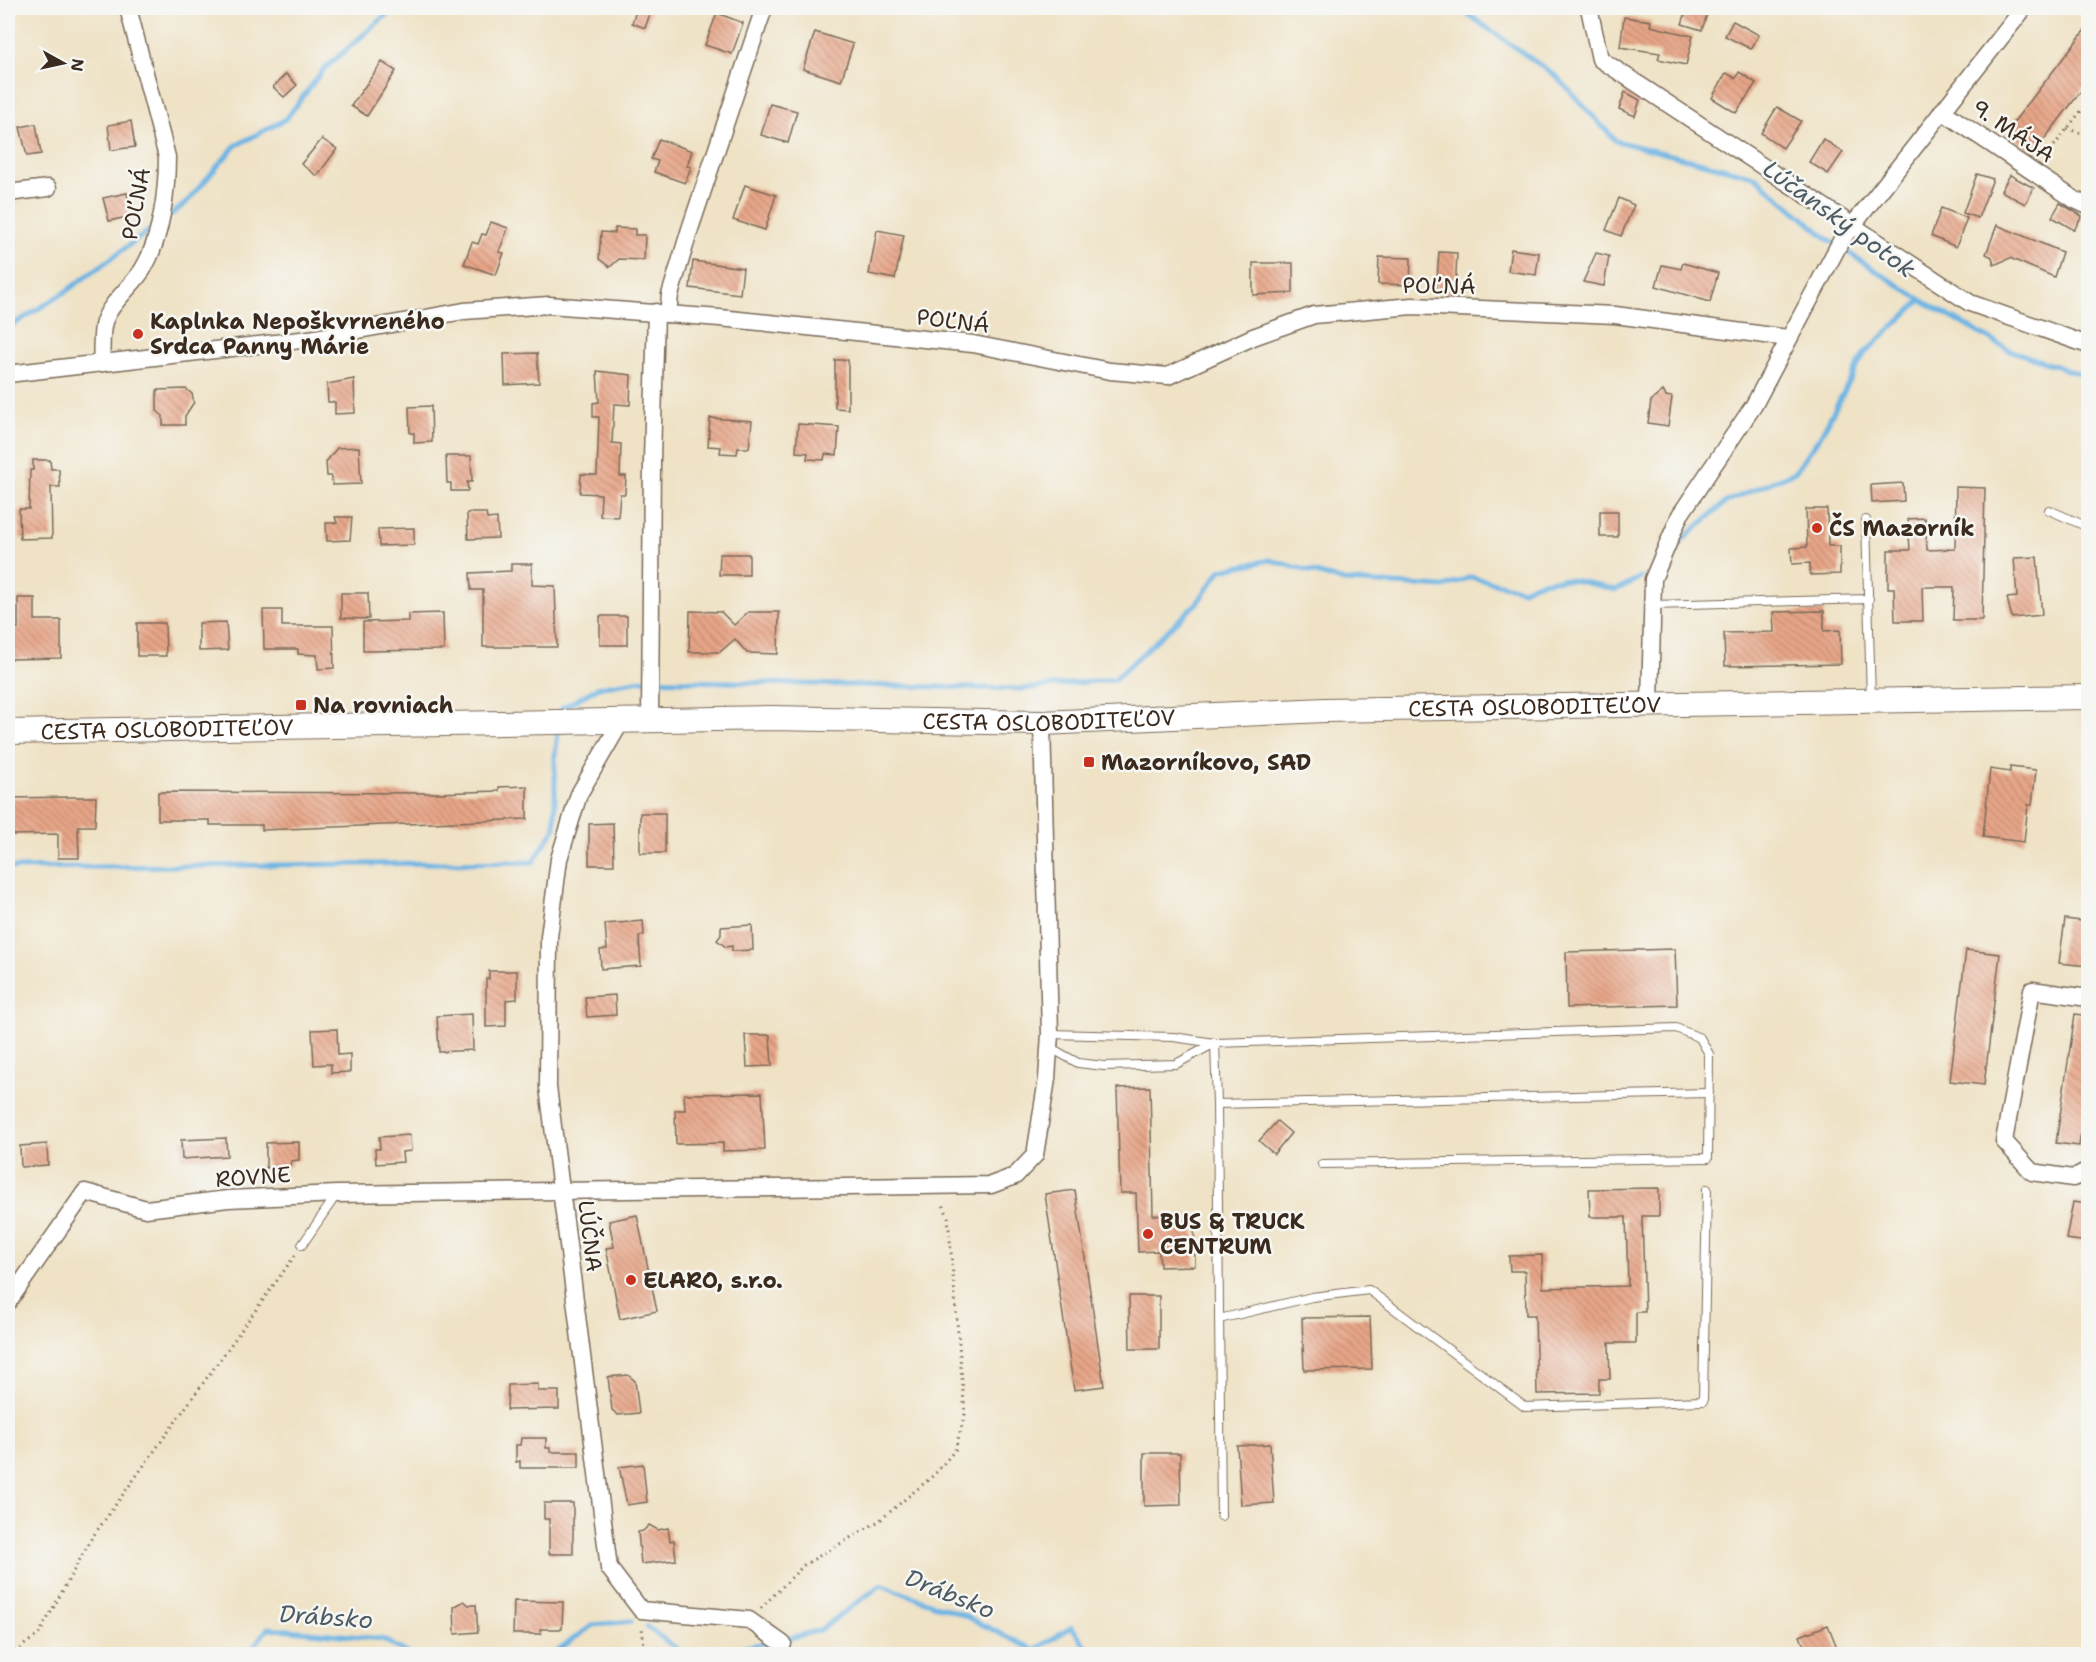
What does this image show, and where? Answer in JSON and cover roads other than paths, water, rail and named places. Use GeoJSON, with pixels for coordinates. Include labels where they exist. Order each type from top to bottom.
{"type":"FeatureCollection","features":[{"type":"Feature","properties":{"kind":"main road","name":"CESTA OSLOBODITEĽOV"},"geometry":{"type":"LineString","coordinates":[[8,732],[771,718],[1042,723],[1325,710],[2088,697]]}},
{"type":"Feature","properties":{"kind":"street","name":"POĽNÁ"},"geometry":{"type":"LineString","coordinates":[[101,363],[103,325],[107,315],[143,269],[155,241],[167,173],[167,157],[134,39],[128,8]]}},
{"type":"Feature","properties":{"kind":"street"},"geometry":{"type":"LineString","coordinates":[[650,720],[662,313],[670,295],[764,8]]}},
{"type":"Feature","properties":{"kind":"street"},"geometry":{"type":"LineString","coordinates":[[1589,8],[1600,59],[1847,232],[1970,303],[2088,345]]}},
{"type":"Feature","properties":{"kind":"street"},"geometry":{"type":"LineString","coordinates":[[1650,705],[1653,579],[1680,515],[1754,405],[1847,232],[2024,8]]}},
{"type":"Feature","properties":{"kind":"street","name":"9. MÁJA"},"geometry":{"type":"LineString","coordinates":[[1942,111],[2075,200],[2088,206]]}},
{"type":"Feature","properties":{"kind":"street"},"geometry":{"type":"LineString","coordinates":[[8,193],[48,188]]}},
{"type":"Feature","properties":{"kind":"street","name":"POĽNÁ"},"geometry":{"type":"LineString","coordinates":[[8,374],[309,339],[464,311],[549,305],[662,313],[973,344],[1110,371],[1168,376],[1252,337],[1314,315],[1412,306],[1615,315],[1788,338]]}},
{"type":"Feature","properties":{"kind":"street","name":"LÚČNA"},"geometry":{"type":"LineString","coordinates":[[622,720],[579,794],[559,860],[549,937],[548,1087],[609,1568],[640,1610],[748,1620],[783,1644]]}},
{"type":"Feature","properties":{"kind":"street","name":"ROVNE"},"geometry":{"type":"LineString","coordinates":[[8,1302],[85,1192],[146,1209],[228,1199],[337,1194],[991,1185],[1015,1176],[1035,1155],[1049,1041],[1042,723]]}},
{"type":"Feature","properties":{"kind":"street"},"geometry":{"type":"LineString","coordinates":[[2088,998],[2032,990],[2004,1141],[2032,1172],[2073,1178],[2088,1170]]}},
{"type":"Feature","properties":{"kind":"lane"},"geometry":{"type":"LineString","coordinates":[[2049,510],[2088,526]]}},
{"type":"Feature","properties":{"kind":"lane"},"geometry":{"type":"LineString","coordinates":[[1866,520],[1871,700]]}},
{"type":"Feature","properties":{"kind":"lane"},"geometry":{"type":"LineString","coordinates":[[1653,605],[1869,599]]}},
{"type":"Feature","properties":{"kind":"lane"},"geometry":{"type":"LineString","coordinates":[[1049,1041],[1173,1036],[1215,1043],[1676,1028],[1701,1038],[1709,1054],[1708,1158],[1322,1164]]}},
{"type":"Feature","properties":{"kind":"lane"},"geometry":{"type":"LineString","coordinates":[[1049,1041],[1078,1063],[1104,1066],[1176,1064],[1215,1043]]}},
{"type":"Feature","properties":{"kind":"lane"},"geometry":{"type":"LineString","coordinates":[[1215,1043],[1221,1516]]}},
{"type":"Feature","properties":{"kind":"lane"},"geometry":{"type":"LineString","coordinates":[[1217,1104],[1709,1093]]}},
{"type":"Feature","properties":{"kind":"lane"},"geometry":{"type":"LineString","coordinates":[[1219,1318],[1312,1297],[1369,1290],[1525,1407],[1703,1401],[1707,1189]]}},
{"type":"Feature","properties":{"kind":"lane"},"geometry":{"type":"LineString","coordinates":[[302,1245],[337,1194]]}},
{"type":"Feature","properties":{"kind":"waterway"},"geometry":{"type":"LineString","coordinates":[[164,220],[185,204],[235,146],[286,119],[323,70],[394,8]]}},
{"type":"Feature","properties":{"kind":"waterway","name":"Lúčanský potok"},"geometry":{"type":"LineString","coordinates":[[1420,8],[1427,10],[1435,8]]}},
{"type":"Feature","properties":{"kind":"waterway","name":"Lúčanský potok"},"geometry":{"type":"LineString","coordinates":[[1459,8],[1557,77],[1616,141],[1754,176],[1829,240],[1921,300],[2009,350],[2088,377]]}},
{"type":"Feature","properties":{"kind":"waterway"},"geometry":{"type":"LineString","coordinates":[[8,328],[65,292],[154,227]]}},
{"type":"Feature","properties":{"kind":"waterway"},"geometry":{"type":"LineString","coordinates":[[1671,550],[1726,502],[1795,472],[1821,435],[1864,354],[1921,300]]}},
{"type":"Feature","properties":{"kind":"waterway"},"geometry":{"type":"LineString","coordinates":[[561,715],[562,708],[599,687],[641,680],[1023,689],[1115,679],[1197,603],[1221,570],[1270,560],[1344,581],[1444,587],[1471,577],[1523,590],[1535,584],[1558,580],[1580,581],[1616,590],[1641,577]]}},
{"type":"Feature","properties":{"kind":"waterway"},"geometry":{"type":"LineString","coordinates":[[8,868],[533,862],[555,828],[555,755],[559,727]]}},
{"type":"Feature","properties":{"kind":"waterway","name":"Drábsko"},"geometry":{"type":"LineString","coordinates":[[787,1639],[820,1630],[881,1585],[963,1615],[1034,1650],[1072,1627],[1091,1654]]}},
{"type":"Feature","properties":{"kind":"waterway","name":"Drábsko"},"geometry":{"type":"LineString","coordinates":[[552,1654],[593,1625],[631,1621]]}},
{"type":"Feature","properties":{"kind":"waterway","name":"Drábsko"},"geometry":{"type":"LineString","coordinates":[[647,1627],[684,1654]]}},
{"type":"Feature","properties":{"kind":"waterway","name":"Drábsko"},"geometry":{"type":"LineString","coordinates":[[248,1654],[268,1628],[382,1639],[409,1654]]}},
{"type":"Feature","properties":{"kind":"waterway","name":"Drábsko"},"geometry":{"type":"LineString","coordinates":[[711,1654],[770,1642]]}},
{"type":"Feature","properties":{"kind":"place","name":"Kaplnka Nepoškvrneného Srdca Panny Márie"},"geometry":{"type":"Point","coordinates":[138,334]}},
{"type":"Feature","properties":{"kind":"place","name":"ČS Mazorník"},"geometry":{"type":"Point","coordinates":[1817,528]}},
{"type":"Feature","properties":{"kind":"place","name":"Na rovniach"},"geometry":{"type":"Point","coordinates":[301,705]}},
{"type":"Feature","properties":{"kind":"place","name":"Mazorníkovo, SAD"},"geometry":{"type":"Point","coordinates":[1089,762]}},
{"type":"Feature","properties":{"kind":"place","name":"BUS & TRUCK CENTRUM"},"geometry":{"type":"Point","coordinates":[1148,1234]}},
{"type":"Feature","properties":{"kind":"place","name":"ELARO, s.r.o."},"geometry":{"type":"Point","coordinates":[631,1280]}}]}
